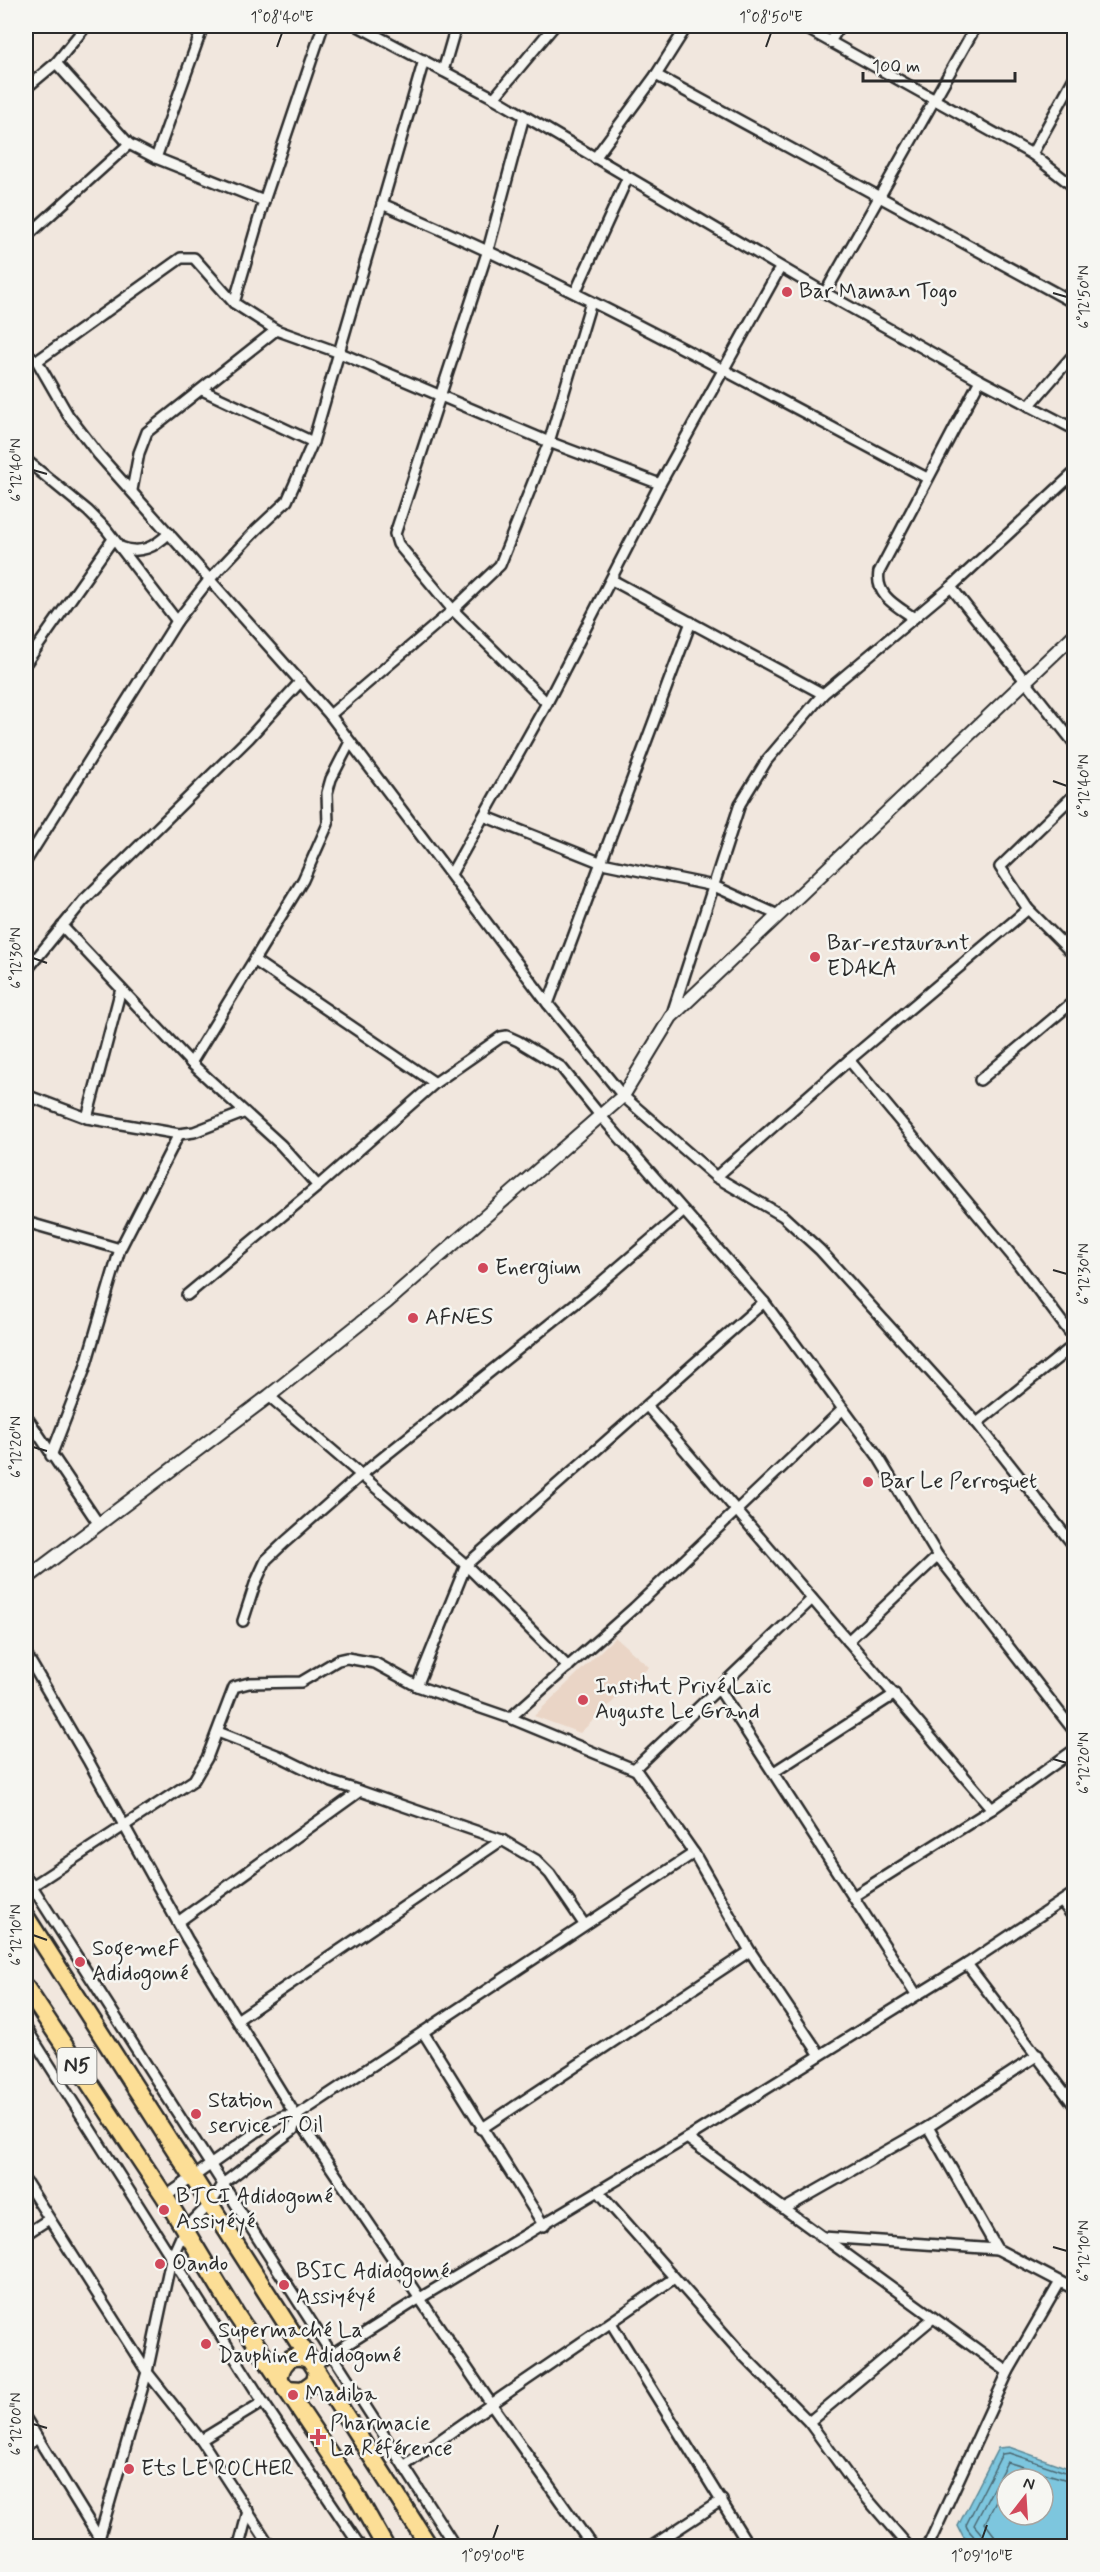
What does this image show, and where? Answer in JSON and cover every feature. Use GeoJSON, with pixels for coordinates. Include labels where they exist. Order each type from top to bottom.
{"type":"FeatureCollection","features":[{"type":"Feature","properties":{"kind":"highway","name":"N5"},"geometry":{"type":"LineString","coordinates":[[26,1917],[429,2547]]}},
{"type":"Feature","properties":{"kind":"highway","name":"N5"},"geometry":{"type":"LineString","coordinates":[[26,1988],[165,2197],[282,2384],[351,2486],[385,2547]]}},
{"type":"Feature","properties":{"kind":"highway"},"geometry":{"type":"LineString","coordinates":[[300,2356],[313,2366],[314,2382],[303,2391],[282,2384],[282,2366],[289,2360],[300,2356]]}},
{"type":"Feature","properties":{"kind":"street"},"geometry":{"type":"LineString","coordinates":[[26,88],[56,63],[86,26]]}},
{"type":"Feature","properties":{"kind":"street"},"geometry":{"type":"LineString","coordinates":[[156,158],[203,26]]}},
{"type":"Feature","properties":{"kind":"street"},"geometry":{"type":"LineString","coordinates":[[234,303],[264,201],[323,26]]}},
{"type":"Feature","properties":{"kind":"street"},"geometry":{"type":"LineString","coordinates":[[358,26],[494,98],[780,268],[1074,429]]}},
{"type":"Feature","properties":{"kind":"street"},"geometry":{"type":"LineString","coordinates":[[443,70],[456,26]]}},
{"type":"Feature","properties":{"kind":"street"},"geometry":{"type":"LineString","coordinates":[[494,98],[554,26]]}},
{"type":"Feature","properties":{"kind":"street"},"geometry":{"type":"LineString","coordinates":[[595,158],[656,75],[687,26]]}},
{"type":"Feature","properties":{"kind":"street"},"geometry":{"type":"LineString","coordinates":[[802,26],[831,40],[1032,154],[1074,187]]}},
{"type":"Feature","properties":{"kind":"street"},"geometry":{"type":"LineString","coordinates":[[831,40],[840,26]]}},
{"type":"Feature","properties":{"kind":"street"},"geometry":{"type":"LineString","coordinates":[[825,293],[976,26]]}},
{"type":"Feature","properties":{"kind":"street"},"geometry":{"type":"LineString","coordinates":[[26,861],[177,621],[209,580],[287,501],[313,442],[424,60]]}},
{"type":"Feature","properties":{"kind":"street"},"geometry":{"type":"LineString","coordinates":[[56,63],[129,144],[156,158],[264,201]]}},
{"type":"Feature","properties":{"kind":"street"},"geometry":{"type":"LineString","coordinates":[[656,75],[1074,303]]}},
{"type":"Feature","properties":{"kind":"street"},"geometry":{"type":"LineString","coordinates":[[1032,154],[1074,78]]}},
{"type":"Feature","properties":{"kind":"street"},"geometry":{"type":"LineString","coordinates":[[524,116],[488,250],[395,534],[398,544],[453,610],[547,703]]}},
{"type":"Feature","properties":{"kind":"street"},"geometry":{"type":"LineString","coordinates":[[26,237],[129,144]]}},
{"type":"Feature","properties":{"kind":"street"},"geometry":{"type":"LineString","coordinates":[[575,292],[627,179]]}},
{"type":"Feature","properties":{"kind":"street"},"geometry":{"type":"LineString","coordinates":[[382,204],[488,250],[575,292],[927,478]]}},
{"type":"Feature","properties":{"kind":"street"},"geometry":{"type":"LineString","coordinates":[[37,361],[185,256],[194,258],[234,303],[276,330],[340,353],[549,442],[660,484]]}},
{"type":"Feature","properties":{"kind":"street"},"geometry":{"type":"LineString","coordinates":[[451,874],[547,703],[660,484],[780,268]]}},
{"type":"Feature","properties":{"kind":"street"},"geometry":{"type":"LineString","coordinates":[[330,715],[453,610],[500,565],[549,442],[591,302]]}},
{"type":"Feature","properties":{"kind":"street"},"geometry":{"type":"LineString","coordinates":[[132,490],[139,453],[147,432],[276,330]]}},
{"type":"Feature","properties":{"kind":"street"},"geometry":{"type":"LineString","coordinates":[[26,353],[37,361],[74,424],[330,715],[548,1004],[623,1096],[716,1177],[783,1216],[813,1243],[977,1423],[1074,1546]]}},
{"type":"Feature","properties":{"kind":"street"},"geometry":{"type":"LineString","coordinates":[[1029,406],[1074,354]]}},
{"type":"Feature","properties":{"kind":"street"},"geometry":{"type":"LineString","coordinates":[[914,618],[888,600],[880,590],[877,581],[879,572],[981,380]]}},
{"type":"Feature","properties":{"kind":"street"},"geometry":{"type":"LineString","coordinates":[[202,390],[313,442]]}},
{"type":"Feature","properties":{"kind":"street"},"geometry":{"type":"LineString","coordinates":[[26,460],[88,511],[177,621]]}},
{"type":"Feature","properties":{"kind":"street"},"geometry":{"type":"LineString","coordinates":[[26,1579],[268,1396],[387,1302],[599,1114],[623,1096],[671,1017],[746,791],[767,760],[823,694],[951,587],[1074,473]]}},
{"type":"Feature","properties":{"kind":"street"},"geometry":{"type":"LineString","coordinates":[[115,543],[139,551],[158,544],[170,533]]}},
{"type":"Feature","properties":{"kind":"street"},"geometry":{"type":"LineString","coordinates":[[26,663],[115,543]]}},
{"type":"Feature","properties":{"kind":"street"},"geometry":{"type":"LineString","coordinates":[[612,580],[823,694]]}},
{"type":"Feature","properties":{"kind":"street"},"geometry":{"type":"LineString","coordinates":[[951,587],[1026,678],[1074,743]]}},
{"type":"Feature","properties":{"kind":"street"},"geometry":{"type":"LineString","coordinates":[[548,1004],[692,622]]}},
{"type":"Feature","properties":{"kind":"street"},"geometry":{"type":"LineString","coordinates":[[671,1017],[1026,678],[1074,635]]}},
{"type":"Feature","properties":{"kind":"street"},"geometry":{"type":"LineString","coordinates":[[26,971],[83,901],[261,726],[300,681]]}},
{"type":"Feature","properties":{"kind":"street"},"geometry":{"type":"LineString","coordinates":[[191,1063],[303,880],[327,830],[328,788],[350,742]]}},
{"type":"Feature","properties":{"kind":"street"},"geometry":{"type":"LineString","coordinates":[[1074,795],[1000,867],[1028,909],[1074,955]]}},
{"type":"Feature","properties":{"kind":"street"},"geometry":{"type":"LineString","coordinates":[[484,816],[602,863],[714,886],[777,915]]}},
{"type":"Feature","properties":{"kind":"street"},"geometry":{"type":"LineString","coordinates":[[716,1177],[849,1060],[1028,909]]}},
{"type":"Feature","properties":{"kind":"street"},"geometry":{"type":"LineString","coordinates":[[62,926],[191,1063],[243,1113],[281,1145],[318,1186]]}},
{"type":"Feature","properties":{"kind":"street"},"geometry":{"type":"LineString","coordinates":[[255,961],[435,1083]]}},
{"type":"Feature","properties":{"kind":"street"},"geometry":{"type":"LineString","coordinates":[[87,1118],[121,988]]}},
{"type":"Feature","properties":{"kind":"street"},"geometry":{"type":"LineString","coordinates":[[980,1080],[1074,1001]]}},
{"type":"Feature","properties":{"kind":"street"},"geometry":{"type":"LineString","coordinates":[[187,1295],[318,1186],[435,1083],[507,1036],[554,1060],[764,1302],[877,1455],[938,1556],[1074,1731]]}},
{"type":"Feature","properties":{"kind":"street"},"geometry":{"type":"LineString","coordinates":[[849,1060],[1013,1257],[1074,1338]]}},
{"type":"Feature","properties":{"kind":"street"},"geometry":{"type":"LineString","coordinates":[[26,1095],[87,1118],[179,1134],[194,1132],[243,1113]]}},
{"type":"Feature","properties":{"kind":"street"},"geometry":{"type":"LineString","coordinates":[[51,1456],[84,1371],[120,1249],[179,1134]]}},
{"type":"Feature","properties":{"kind":"street"},"geometry":{"type":"LineString","coordinates":[[243,1621],[255,1584],[266,1560],[361,1474],[591,1291],[684,1211]]}},
{"type":"Feature","properties":{"kind":"street"},"geometry":{"type":"LineString","coordinates":[[26,1222],[120,1249]]}},
{"type":"Feature","properties":{"kind":"street"},"geometry":{"type":"LineString","coordinates":[[417,1686],[466,1565],[648,1407],[764,1302]]}},
{"type":"Feature","properties":{"kind":"street"},"geometry":{"type":"LineString","coordinates":[[977,1423],[1074,1345]]}},
{"type":"Feature","properties":{"kind":"street"},"geometry":{"type":"LineString","coordinates":[[268,1396],[466,1565],[568,1667]]}},
{"type":"Feature","properties":{"kind":"street"},"geometry":{"type":"LineString","coordinates":[[648,1407],[992,1809]]}},
{"type":"Feature","properties":{"kind":"street"},"geometry":{"type":"LineString","coordinates":[[510,1718],[568,1667],[842,1410]]}},
{"type":"Feature","properties":{"kind":"street"},"geometry":{"type":"LineString","coordinates":[[26,1416],[98,1523]]}},
{"type":"Feature","properties":{"kind":"street"},"geometry":{"type":"LineString","coordinates":[[848,1641],[938,1556]]}},
{"type":"Feature","properties":{"kind":"street"},"geometry":{"type":"LineString","coordinates":[[634,1769],[812,1599]]}},
{"type":"Feature","properties":{"kind":"street"},"geometry":{"type":"LineString","coordinates":[[26,1654],[178,1922],[296,2116],[490,2402],[592,2547]]}},
{"type":"Feature","properties":{"kind":"street"},"geometry":{"type":"LineString","coordinates":[[29,1888],[126,1827],[194,1780],[202,1769],[234,1688],[249,1683],[301,1682],[338,1660],[347,1658],[375,1664],[417,1686],[510,1718],[634,1769],[640,1774],[694,1853],[750,1951],[820,2055]]}},
{"type":"Feature","properties":{"kind":"street"},"geometry":{"type":"LineString","coordinates":[[719,1689],[916,1994]]}},
{"type":"Feature","properties":{"kind":"street"},"geometry":{"type":"LineString","coordinates":[[774,1772],[895,1694]]}},
{"type":"Feature","properties":{"kind":"street"},"geometry":{"type":"LineString","coordinates":[[218,1732],[279,1756],[332,1782],[502,1840],[536,1860],[550,1874],[584,1924]]}},
{"type":"Feature","properties":{"kind":"street"},"geometry":{"type":"LineString","coordinates":[[854,1896],[992,1809],[1074,1750]]}},
{"type":"Feature","properties":{"kind":"street"},"geometry":{"type":"LineString","coordinates":[[178,1922],[360,1791]]}},
{"type":"Feature","properties":{"kind":"street"},"geometry":{"type":"LineString","coordinates":[[237,2020],[502,1840]]}},
{"type":"Feature","properties":{"kind":"street"},"geometry":{"type":"LineString","coordinates":[[165,2197],[272,2121],[284,2116],[296,2116],[694,1853]]}},
{"type":"Feature","properties":{"kind":"street"},"geometry":{"type":"LineString","coordinates":[[26,1877],[29,1888],[224,2183],[455,2547]]}},
{"type":"Feature","properties":{"kind":"street"},"geometry":{"type":"LineString","coordinates":[[313,2366],[420,2298],[544,2226],[967,1964],[1074,1893]]}},
{"type":"Feature","properties":{"kind":"street"},"geometry":{"type":"LineString","coordinates":[[1062,1902],[1074,1918]]}},
{"type":"Feature","properties":{"kind":"street"},"geometry":{"type":"LineString","coordinates":[[482,2128],[750,1951]]}},
{"type":"Feature","properties":{"kind":"street"},"geometry":{"type":"LineString","coordinates":[[967,1964],[1074,2105]]}},
{"type":"Feature","properties":{"kind":"street"},"geometry":{"type":"LineString","coordinates":[[26,2028],[262,2402],[360,2547]]}},
{"type":"Feature","properties":{"kind":"street"},"geometry":{"type":"LineString","coordinates":[[423,2032],[544,2226]]}},
{"type":"Feature","properties":{"kind":"street"},"geometry":{"type":"LineString","coordinates":[[786,2208],[928,2127],[1038,2055]]}},
{"type":"Feature","properties":{"kind":"street"},"geometry":{"type":"LineString","coordinates":[[98,2542],[147,2372],[171,2259],[184,2229],[211,2203],[224,2183],[293,2130],[296,2116]]}},
{"type":"Feature","properties":{"kind":"street"},"geometry":{"type":"LineString","coordinates":[[928,2127],[997,2249]]}},
{"type":"Feature","properties":{"kind":"street"},"geometry":{"type":"LineString","coordinates":[[687,2138],[786,2208],[932,2319],[1008,2372]]}},
{"type":"Feature","properties":{"kind":"street"},"geometry":{"type":"LineString","coordinates":[[26,2182],[147,2372],[201,2440],[270,2547]]}},
{"type":"Feature","properties":{"kind":"street"},"geometry":{"type":"LineString","coordinates":[[599,2192],[741,2353],[809,2422],[852,2481],[908,2547]]}},
{"type":"Feature","properties":{"kind":"street"},"geometry":{"type":"LineString","coordinates":[[26,2234],[49,2218]]}},
{"type":"Feature","properties":{"kind":"street"},"geometry":{"type":"LineString","coordinates":[[821,2236],[997,2249],[1074,2289]]}},
{"type":"Feature","properties":{"kind":"street"},"geometry":{"type":"LineString","coordinates":[[404,2466],[490,2402],[610,2324],[674,2278]]}},
{"type":"Feature","properties":{"kind":"street"},"geometry":{"type":"LineString","coordinates":[[928,2547],[1008,2372],[1060,2282]]}},
{"type":"Feature","properties":{"kind":"street"},"geometry":{"type":"LineString","coordinates":[[809,2422],[932,2319]]}},
{"type":"Feature","properties":{"kind":"street"},"geometry":{"type":"LineString","coordinates":[[610,2324],[722,2500],[749,2547]]}},
{"type":"Feature","properties":{"kind":"street"},"geometry":{"type":"LineString","coordinates":[[201,2440],[262,2402]]}},
{"type":"Feature","properties":{"kind":"street"},"geometry":{"type":"LineString","coordinates":[[26,2419],[98,2542]]}},
{"type":"Feature","properties":{"kind":"street"},"geometry":{"type":"LineString","coordinates":[[26,2446],[37,2438]]}},
{"type":"Feature","properties":{"kind":"street"},"geometry":{"type":"LineString","coordinates":[[652,2547],[722,2500]]}},
{"type":"Feature","properties":{"kind":"street"},"geometry":{"type":"LineString","coordinates":[[239,2547],[248,2511]]}},
{"type":"Feature","properties":{"kind":"shaded area"},"geometry":{"type":"Polygon","coordinates":[[[615,1637],[649,1667],[580,1733],[534,1716],[615,1637]]]}},
{"type":"Feature","properties":{"kind":"water"},"geometry":{"type":"Polygon","coordinates":[[[1009,2447],[1074,2470],[1074,2543],[1070,2546],[976,2546],[963,2536],[958,2526],[998,2448],[1009,2447]]]}},
{"type":"Feature","properties":{"kind":"place","name":"Bar Maman Togo"},"geometry":{"type":"Point","coordinates":[787,292]}},
{"type":"Feature","properties":{"kind":"place","name":"Bar-restaurant EDAKA"},"geometry":{"type":"Point","coordinates":[815,957]}},
{"type":"Feature","properties":{"kind":"place","name":"Energium"},"geometry":{"type":"Point","coordinates":[483,1268]}},
{"type":"Feature","properties":{"kind":"place","name":"AFNES"},"geometry":{"type":"Point","coordinates":[413,1318]}},
{"type":"Feature","properties":{"kind":"place","name":"Bar Le Perroquet"},"geometry":{"type":"Point","coordinates":[868,1482]}},
{"type":"Feature","properties":{"kind":"place","name":"Institut Privé Laïc Auguste Le Grand"},"geometry":{"type":"Point","coordinates":[583,1700]}},
{"type":"Feature","properties":{"kind":"place","name":"SogemeF Adidogomé"},"geometry":{"type":"Point","coordinates":[80,1962]}},
{"type":"Feature","properties":{"kind":"place","name":"Station service T Oil"},"geometry":{"type":"Point","coordinates":[196,2114]}},
{"type":"Feature","properties":{"kind":"place","name":"BTCI Adidogomé Assiyéyé"},"geometry":{"type":"Point","coordinates":[164,2210]}},
{"type":"Feature","properties":{"kind":"place","name":"Oando"},"geometry":{"type":"Point","coordinates":[160,2264]}},
{"type":"Feature","properties":{"kind":"place","name":"BSIC Adidogomé Assiyéyé"},"geometry":{"type":"Point","coordinates":[284,2285]}},
{"type":"Feature","properties":{"kind":"place","name":"Supermaché La Dauphine Adidogomé"},"geometry":{"type":"Point","coordinates":[206,2344]}},
{"type":"Feature","properties":{"kind":"place","name":"Madiba"},"geometry":{"type":"Point","coordinates":[293,2395]}},
{"type":"Feature","properties":{"kind":"place","name":"Pharmacie La Référence"},"geometry":{"type":"Point","coordinates":[318,2437]}},
{"type":"Feature","properties":{"kind":"place","name":"Ets LE ROCHER"},"geometry":{"type":"Point","coordinates":[129,2469]}}]}
